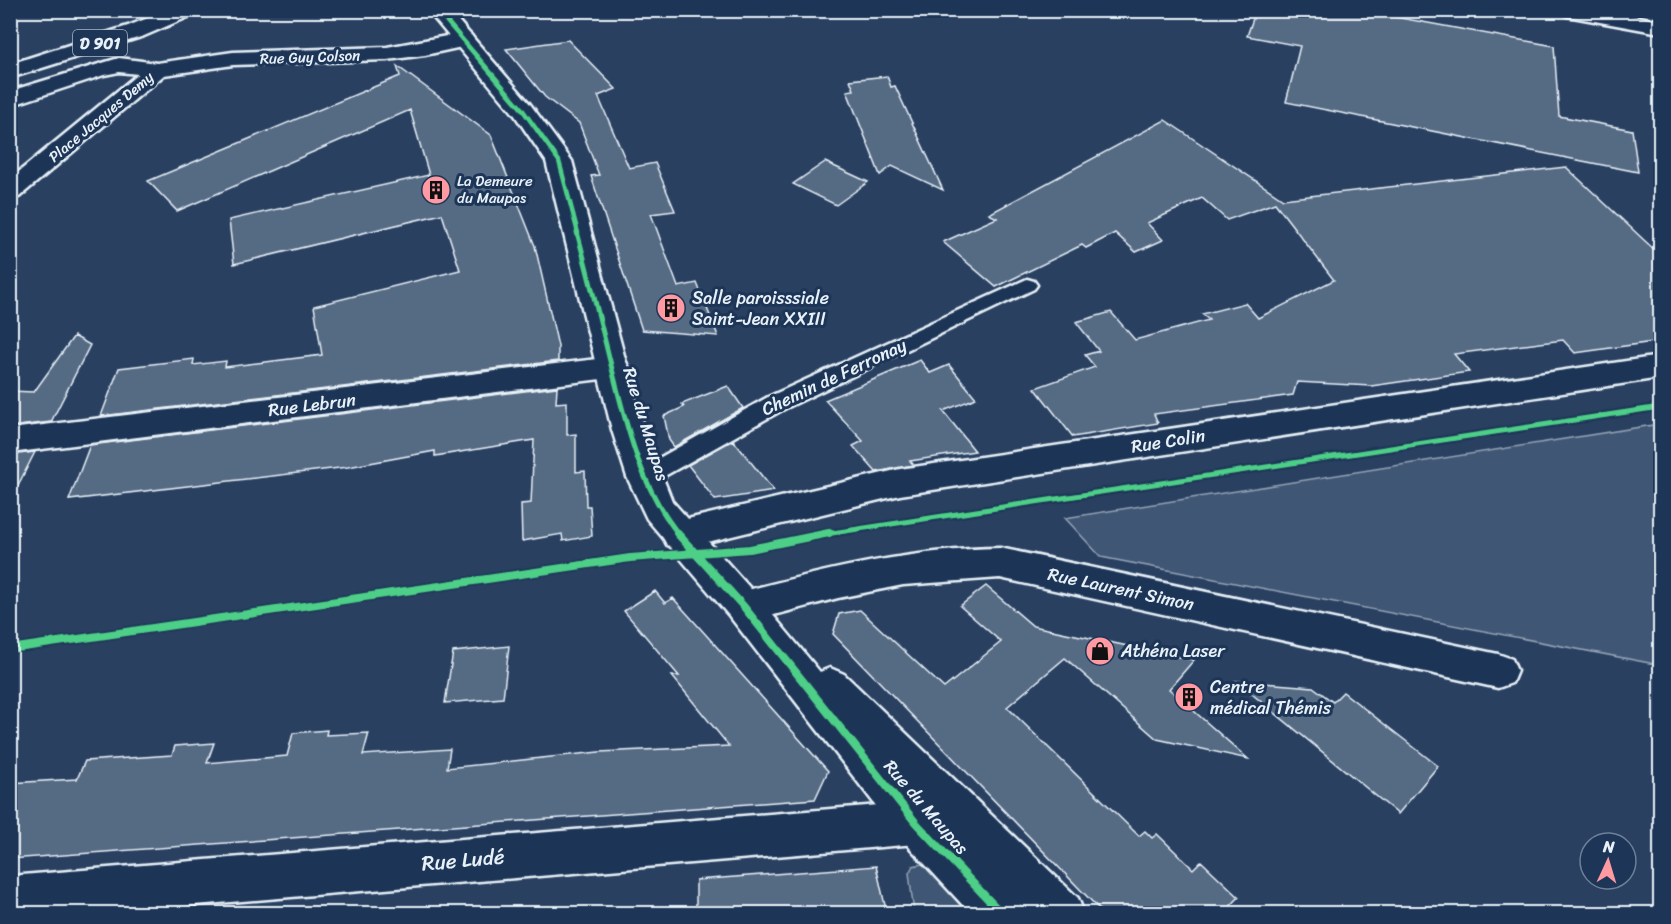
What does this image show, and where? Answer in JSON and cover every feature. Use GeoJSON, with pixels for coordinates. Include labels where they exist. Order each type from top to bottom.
{"type":"FeatureCollection","features":[{"type":"Feature","properties":{"kind":"street","name":"D 901"},"geometry":{"type":"LineString","coordinates":[[10,58],[132,10]]}},
{"type":"Feature","properties":{"kind":"street","name":"D 901"},"geometry":{"type":"LineString","coordinates":[[10,70],[136,31],[188,10]]}},
{"type":"Feature","properties":{"kind":"street","name":"Rue du Maupas"},"geometry":{"type":"LineString","coordinates":[[437,10],[545,138],[560,161],[628,430],[644,477],[659,509],[679,535],[932,813],[1002,914]]}},
{"type":"Feature","properties":{"kind":"street"},"geometry":{"type":"LineString","coordinates":[[1567,10],[1660,27]]}},
{"type":"Feature","properties":{"kind":"street","name":"D 901"},"geometry":{"type":"LineString","coordinates":[[10,50],[75,33]]}},
{"type":"Feature","properties":{"kind":"street","name":"Rue Guy Colson"},"geometry":{"type":"LineString","coordinates":[[157,70],[208,59],[394,54],[463,40]]}},
{"type":"Feature","properties":{"kind":"street","name":"Place Jacques Demy"},"geometry":{"type":"LineString","coordinates":[[10,99],[119,65],[157,70]]}},
{"type":"Feature","properties":{"kind":"street","name":"Place Jacques Demy"},"geometry":{"type":"LineString","coordinates":[[10,192],[157,70]]}},
{"type":"Feature","properties":{"kind":"street","name":"Rue Colin"},"geometry":{"type":"LineString","coordinates":[[679,535],[725,522],[900,482],[1660,367]]}},
{"type":"Feature","properties":{"kind":"street","name":"Rue Lebrun"},"geometry":{"type":"LineString","coordinates":[[10,441],[614,368]]}},
{"type":"Feature","properties":{"kind":"street","name":"Rue Laurent Simon"},"geometry":{"type":"LineString","coordinates":[[744,607],[831,584],[963,562],[1000,563],[1498,670]]}},
{"type":"Feature","properties":{"kind":"street","name":"Rue du Maupas"},"geometry":{"type":"LineString","coordinates":[[932,813],[1062,914]]}},
{"type":"Feature","properties":{"kind":"street","name":"Rue Ludé"},"geometry":{"type":"LineString","coordinates":[[10,898],[932,813]]}},
{"type":"Feature","properties":{"kind":"lane","name":"Chemin de Ferronay"},"geometry":{"type":"LineString","coordinates":[[644,477],[776,403],[1027,285]]}},
{"type":"Feature","properties":{"kind":"shaded area"},"geometry":{"type":"Polygon","coordinates":[[[1660,424],[1660,665],[1101,557],[1065,518],[1660,424]]]}},
{"type":"Feature","properties":{"kind":"shaded area"},"geometry":{"type":"Polygon","coordinates":[[[931,865],[977,913],[914,913],[909,873],[913,866],[931,865]]]}},
{"type":"Feature","properties":{"kind":"building"},"geometry":{"type":"Polygon","coordinates":[[[1256,10],[1357,10],[1554,46],[1559,116],[1632,130],[1638,172],[1286,102],[1300,46],[1247,36],[1256,10]]]}},
{"type":"Feature","properties":{"kind":"building"},"geometry":{"type":"Polygon","coordinates":[[[568,40],[616,89],[598,96],[629,168],[655,163],[675,211],[651,214],[678,287],[697,283],[718,336],[642,330],[591,176],[599,175],[579,123],[545,97],[506,49],[568,40]]]}},
{"type":"Feature","properties":{"kind":"building"},"geometry":{"type":"Polygon","coordinates":[[[397,66],[491,135],[535,246],[558,346],[558,361],[101,416],[119,368],[194,359],[193,365],[226,361],[225,367],[322,355],[314,306],[460,270],[442,214],[234,264],[229,220],[429,175],[410,110],[177,211],[148,181],[400,76],[397,66]]]}},
{"type":"Feature","properties":{"kind":"building"},"geometry":{"type":"Polygon","coordinates":[[[887,76],[891,87],[895,86],[943,190],[892,166],[880,175],[847,91],[854,90],[850,80],[887,76]]]}},
{"type":"Feature","properties":{"kind":"building"},"geometry":{"type":"Polygon","coordinates":[[[1165,120],[1283,199],[1566,167],[1660,255],[1660,341],[1575,353],[1563,340],[1454,354],[1469,372],[1371,386],[1297,382],[1293,395],[1154,414],[1158,423],[1073,437],[1035,388],[1095,367],[1085,355],[1099,351],[1076,322],[1111,312],[1135,340],[1209,320],[1202,314],[1245,303],[1258,318],[1334,280],[1275,203],[1227,220],[1202,198],[1147,223],[1163,240],[1136,252],[1115,233],[1086,248],[1082,245],[996,287],[943,242],[997,218],[989,214],[1165,120]]]}},
{"type":"Feature","properties":{"kind":"building"},"geometry":{"type":"Polygon","coordinates":[[[825,162],[868,182],[836,205],[793,184],[825,162]]]}},
{"type":"Feature","properties":{"kind":"building"},"geometry":{"type":"Polygon","coordinates":[[[74,336],[90,345],[51,422],[10,427],[10,391],[34,392],[74,336]]]}},
{"type":"Feature","properties":{"kind":"building"},"geometry":{"type":"Polygon","coordinates":[[[920,360],[930,373],[949,365],[976,398],[943,411],[975,451],[910,461],[914,465],[876,472],[853,446],[863,441],[825,400],[920,360]]]}},
{"type":"Feature","properties":{"kind":"building"},"geometry":{"type":"Polygon","coordinates":[[[728,386],[743,408],[674,447],[669,440],[664,416],[684,407],[682,404],[728,386]]]}},
{"type":"Feature","properties":{"kind":"building"},"geometry":{"type":"Polygon","coordinates":[[[557,387],[556,403],[567,402],[567,435],[576,434],[576,472],[585,471],[586,506],[590,506],[592,536],[563,541],[562,534],[522,541],[521,504],[531,503],[534,440],[435,456],[435,451],[348,467],[69,500],[90,445],[557,387]]]}},
{"type":"Feature","properties":{"kind":"building"},"geometry":{"type":"Polygon","coordinates":[[[733,440],[774,491],[715,500],[688,465],[733,440]]]}},
{"type":"Feature","properties":{"kind":"building"},"geometry":{"type":"Polygon","coordinates":[[[35,452],[10,501],[10,455],[35,452]]]}},
{"type":"Feature","properties":{"kind":"building"},"geometry":{"type":"Polygon","coordinates":[[[986,586],[1033,626],[1194,660],[1169,689],[1248,759],[1157,739],[1065,658],[1007,707],[1139,836],[1145,831],[1152,838],[1157,834],[1193,869],[1201,861],[1239,897],[1223,914],[1104,914],[833,634],[839,614],[860,610],[944,688],[1001,642],[960,606],[986,586]]]}},
{"type":"Feature","properties":{"kind":"building"},"geometry":{"type":"Polygon","coordinates":[[[655,591],[665,603],[673,598],[828,771],[815,799],[10,859],[10,783],[77,779],[85,761],[172,755],[175,746],[214,743],[207,763],[287,756],[293,733],[327,730],[326,735],[369,733],[363,755],[450,749],[447,768],[599,752],[729,746],[672,676],[679,676],[624,611],[655,591]]]}},
{"type":"Feature","properties":{"kind":"building"},"geometry":{"type":"Polygon","coordinates":[[[509,646],[503,698],[445,703],[453,652],[509,646]]]}},
{"type":"Feature","properties":{"kind":"building"},"geometry":{"type":"Polygon","coordinates":[[[1236,681],[1313,687],[1333,702],[1343,692],[1438,766],[1398,814],[1236,681]]]}},
{"type":"Feature","properties":{"kind":"building"},"geometry":{"type":"Polygon","coordinates":[[[876,866],[887,914],[696,914],[696,880],[876,866]]]}},
{"type":"Feature","properties":{"kind":"cycle path"},"geometry":{"type":"LineString","coordinates":[[437,10],[522,109],[559,161],[628,430],[644,477],[659,509],[679,535],[744,607],[916,823],[1002,914]]}},
{"type":"Feature","properties":{"kind":"cycle path"},"geometry":{"type":"LineString","coordinates":[[10,649],[630,558],[750,549],[803,537],[1660,407]]}},
{"type":"Feature","properties":{"kind":"place","name":"La Demeure du Maupas"},"geometry":{"type":"Point","coordinates":[436,190]}},
{"type":"Feature","properties":{"kind":"place","name":"Salle paroisssiale Saint-Jean XXIII"},"geometry":{"type":"Point","coordinates":[671,308]}},
{"type":"Feature","properties":{"kind":"place","name":"Athéna Laser"},"geometry":{"type":"Point","coordinates":[1100,651]}},
{"type":"Feature","properties":{"kind":"place","name":"Centre médical Thémis"},"geometry":{"type":"Point","coordinates":[1189,697]}}]}
